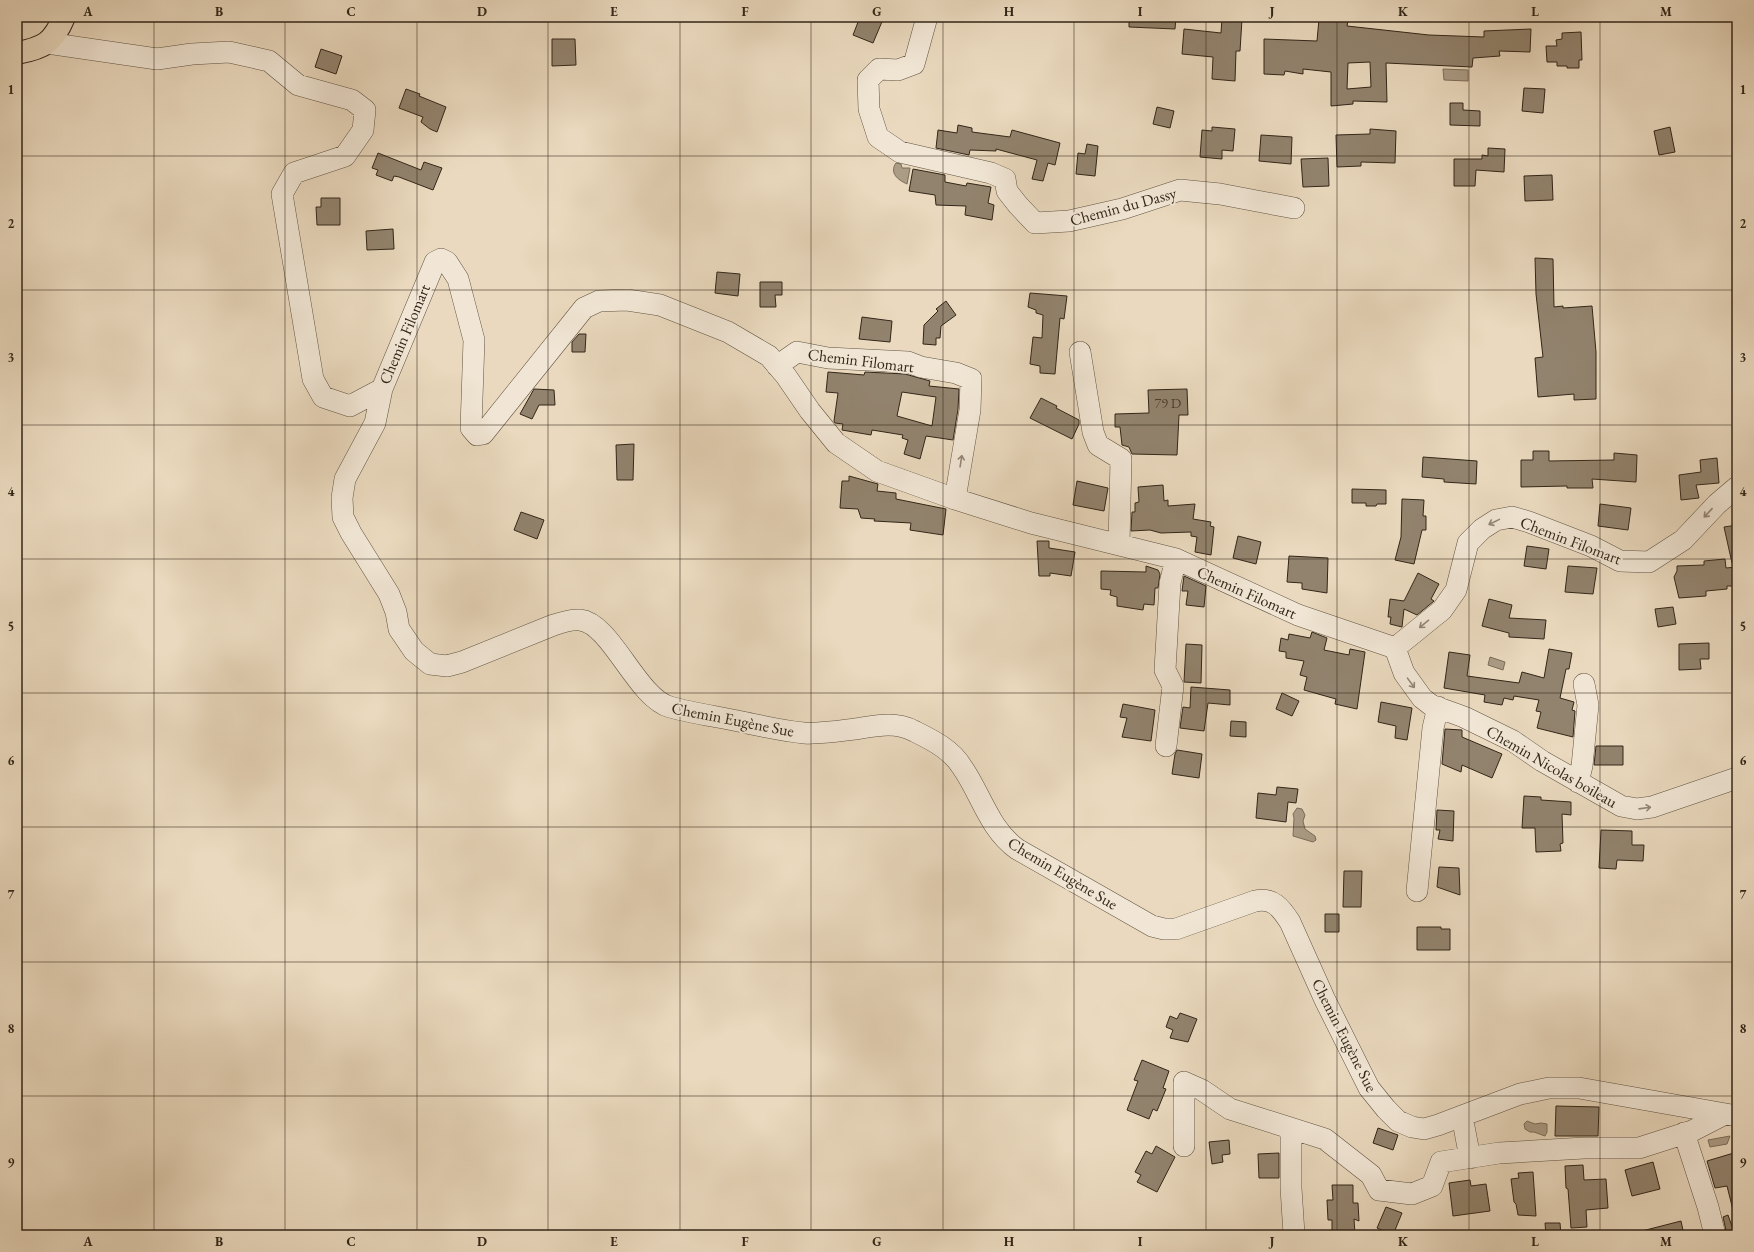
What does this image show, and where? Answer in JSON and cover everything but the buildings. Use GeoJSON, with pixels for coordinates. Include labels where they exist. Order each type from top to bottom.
{"type":"FeatureCollection","features":[{"type":"Feature","properties":{"kind":"main road"},"geometry":{"type":"LineString","coordinates":[[17,53],[36,50],[47,43],[58,31],[64,17]]}},
{"type":"Feature","properties":{"kind":"street","name":"Chemin du Dassy"},"geometry":{"type":"LineString","coordinates":[[927,17],[914,64],[898,70],[879,69],[868,80],[869,109],[878,137],[900,152],[991,172],[1005,178],[1007,191],[1035,223],[1069,221],[1107,213],[1180,190],[1220,194],[1294,208]]}},
{"type":"Feature","properties":{"kind":"street","name":"Chemin Filomart"},"geometry":{"type":"LineString","coordinates":[[47,43],[157,59],[192,54],[229,52],[269,61],[298,86],[352,100],[364,110],[363,130],[345,156],[294,173],[282,194],[313,379],[323,397],[350,406],[382,389],[435,262],[441,259],[447,262],[458,279],[474,340],[471,428],[477,435],[483,434],[584,308],[599,301],[627,300],[660,306],[728,332],[769,356],[786,376],[810,411],[836,443],[877,471],[955,499],[1031,523],[1176,559],[1298,615],[1395,648],[1442,610],[1456,590],[1468,543],[1482,529],[1496,520],[1512,517],[1591,546],[1620,561],[1649,562],[1683,540],[1717,504],[1737,487]]}},
{"type":"Feature","properties":{"kind":"street","name":"Chemin Filomart"},"geometry":{"type":"LineString","coordinates":[[777,366],[797,352],[828,358],[908,362],[921,367],[956,373],[971,379],[970,410],[955,499]]}},
{"type":"Feature","properties":{"kind":"street"},"geometry":{"type":"LineString","coordinates":[[1080,352],[1093,432],[1098,445],[1121,459],[1119,544]]}},
{"type":"Feature","properties":{"kind":"street","name":"Chemin Eugène Sue"},"geometry":{"type":"LineString","coordinates":[[382,389],[375,423],[345,479],[342,498],[343,517],[351,533],[389,594],[396,612],[400,629],[414,651],[430,664],[447,666],[462,662],[551,626],[566,621],[581,620],[594,625],[603,634],[645,688],[665,706],[775,730],[806,733],[895,724],[912,730],[946,750],[962,766],[997,830],[1006,841],[1017,849],[1152,926],[1164,929],[1176,929],[1254,901],[1263,899],[1272,901],[1283,911],[1290,922],[1325,1000],[1356,1065],[1369,1088],[1386,1109],[1398,1120],[1412,1127],[1424,1129],[1520,1094],[1549,1088],[1579,1088],[1731,1115]]}},
{"type":"Feature","properties":{"kind":"street","name":"Chemin Filomart"},"geometry":{"type":"LineString","coordinates":[[1166,746],[1173,686],[1165,670],[1170,583],[1176,559]]}},
{"type":"Feature","properties":{"kind":"street","name":"Chemin Nicolas boileau"},"geometry":{"type":"LineString","coordinates":[[1395,648],[1404,674],[1422,698],[1431,705],[1464,717],[1513,741],[1542,761],[1621,806],[1637,809],[1652,807],[1737,778]]}},
{"type":"Feature","properties":{"kind":"street"},"geometry":{"type":"LineString","coordinates":[[1578,782],[1582,766],[1588,706],[1584,684]]}},
{"type":"Feature","properties":{"kind":"street"},"geometry":{"type":"LineString","coordinates":[[1417,891],[1433,728],[1438,707]]}},
{"type":"Feature","properties":{"kind":"street","name":"Chemin Eugène Sue"},"geometry":{"type":"LineString","coordinates":[[1184,1146],[1184,1082],[1202,1090],[1230,1110],[1325,1139],[1371,1175],[1379,1190],[1412,1194],[1432,1186],[1441,1162],[1500,1153],[1584,1148],[1639,1148],[1731,1115]]}},
{"type":"Feature","properties":{"kind":"street"},"geometry":{"type":"LineString","coordinates":[[1462,1116],[1470,1158]]}},
{"type":"Feature","properties":{"kind":"street"},"geometry":{"type":"LineString","coordinates":[[1291,1129],[1291,1188],[1294,1234]]}},
{"type":"Feature","properties":{"kind":"street"},"geometry":{"type":"LineString","coordinates":[[1684,1133],[1708,1207],[1715,1235]]}},
{"type":"Feature","properties":{"kind":"shaded area"},"geometry":{"type":"Polygon","coordinates":[[[1443,69],[1468,70],[1468,81],[1444,80],[1443,69]]]}},
{"type":"Feature","properties":{"kind":"shaded area"},"geometry":{"type":"Polygon","coordinates":[[[896,163],[901,164],[902,168],[910,168],[907,184],[900,180],[894,173],[896,163]]]}},
{"type":"Feature","properties":{"kind":"shaded area"},"geometry":{"type":"Polygon","coordinates":[[[1490,657],[1505,662],[1503,670],[1488,665],[1490,657]]]}},
{"type":"Feature","properties":{"kind":"shaded area"},"geometry":{"type":"Polygon","coordinates":[[[1297,808],[1302,809],[1305,815],[1303,821],[1305,829],[1315,836],[1316,840],[1313,842],[1293,836],[1293,814],[1297,808]]]}},
{"type":"Feature","properties":{"kind":"shaded area"},"geometry":{"type":"Polygon","coordinates":[[[1527,1121],[1535,1124],[1547,1124],[1547,1132],[1545,1136],[1525,1129],[1524,1124],[1527,1121]]]}},
{"type":"Feature","properties":{"kind":"shaded area"},"geometry":{"type":"Polygon","coordinates":[[[1730,1136],[1727,1144],[1710,1147],[1708,1140],[1730,1136]]]}}]}
